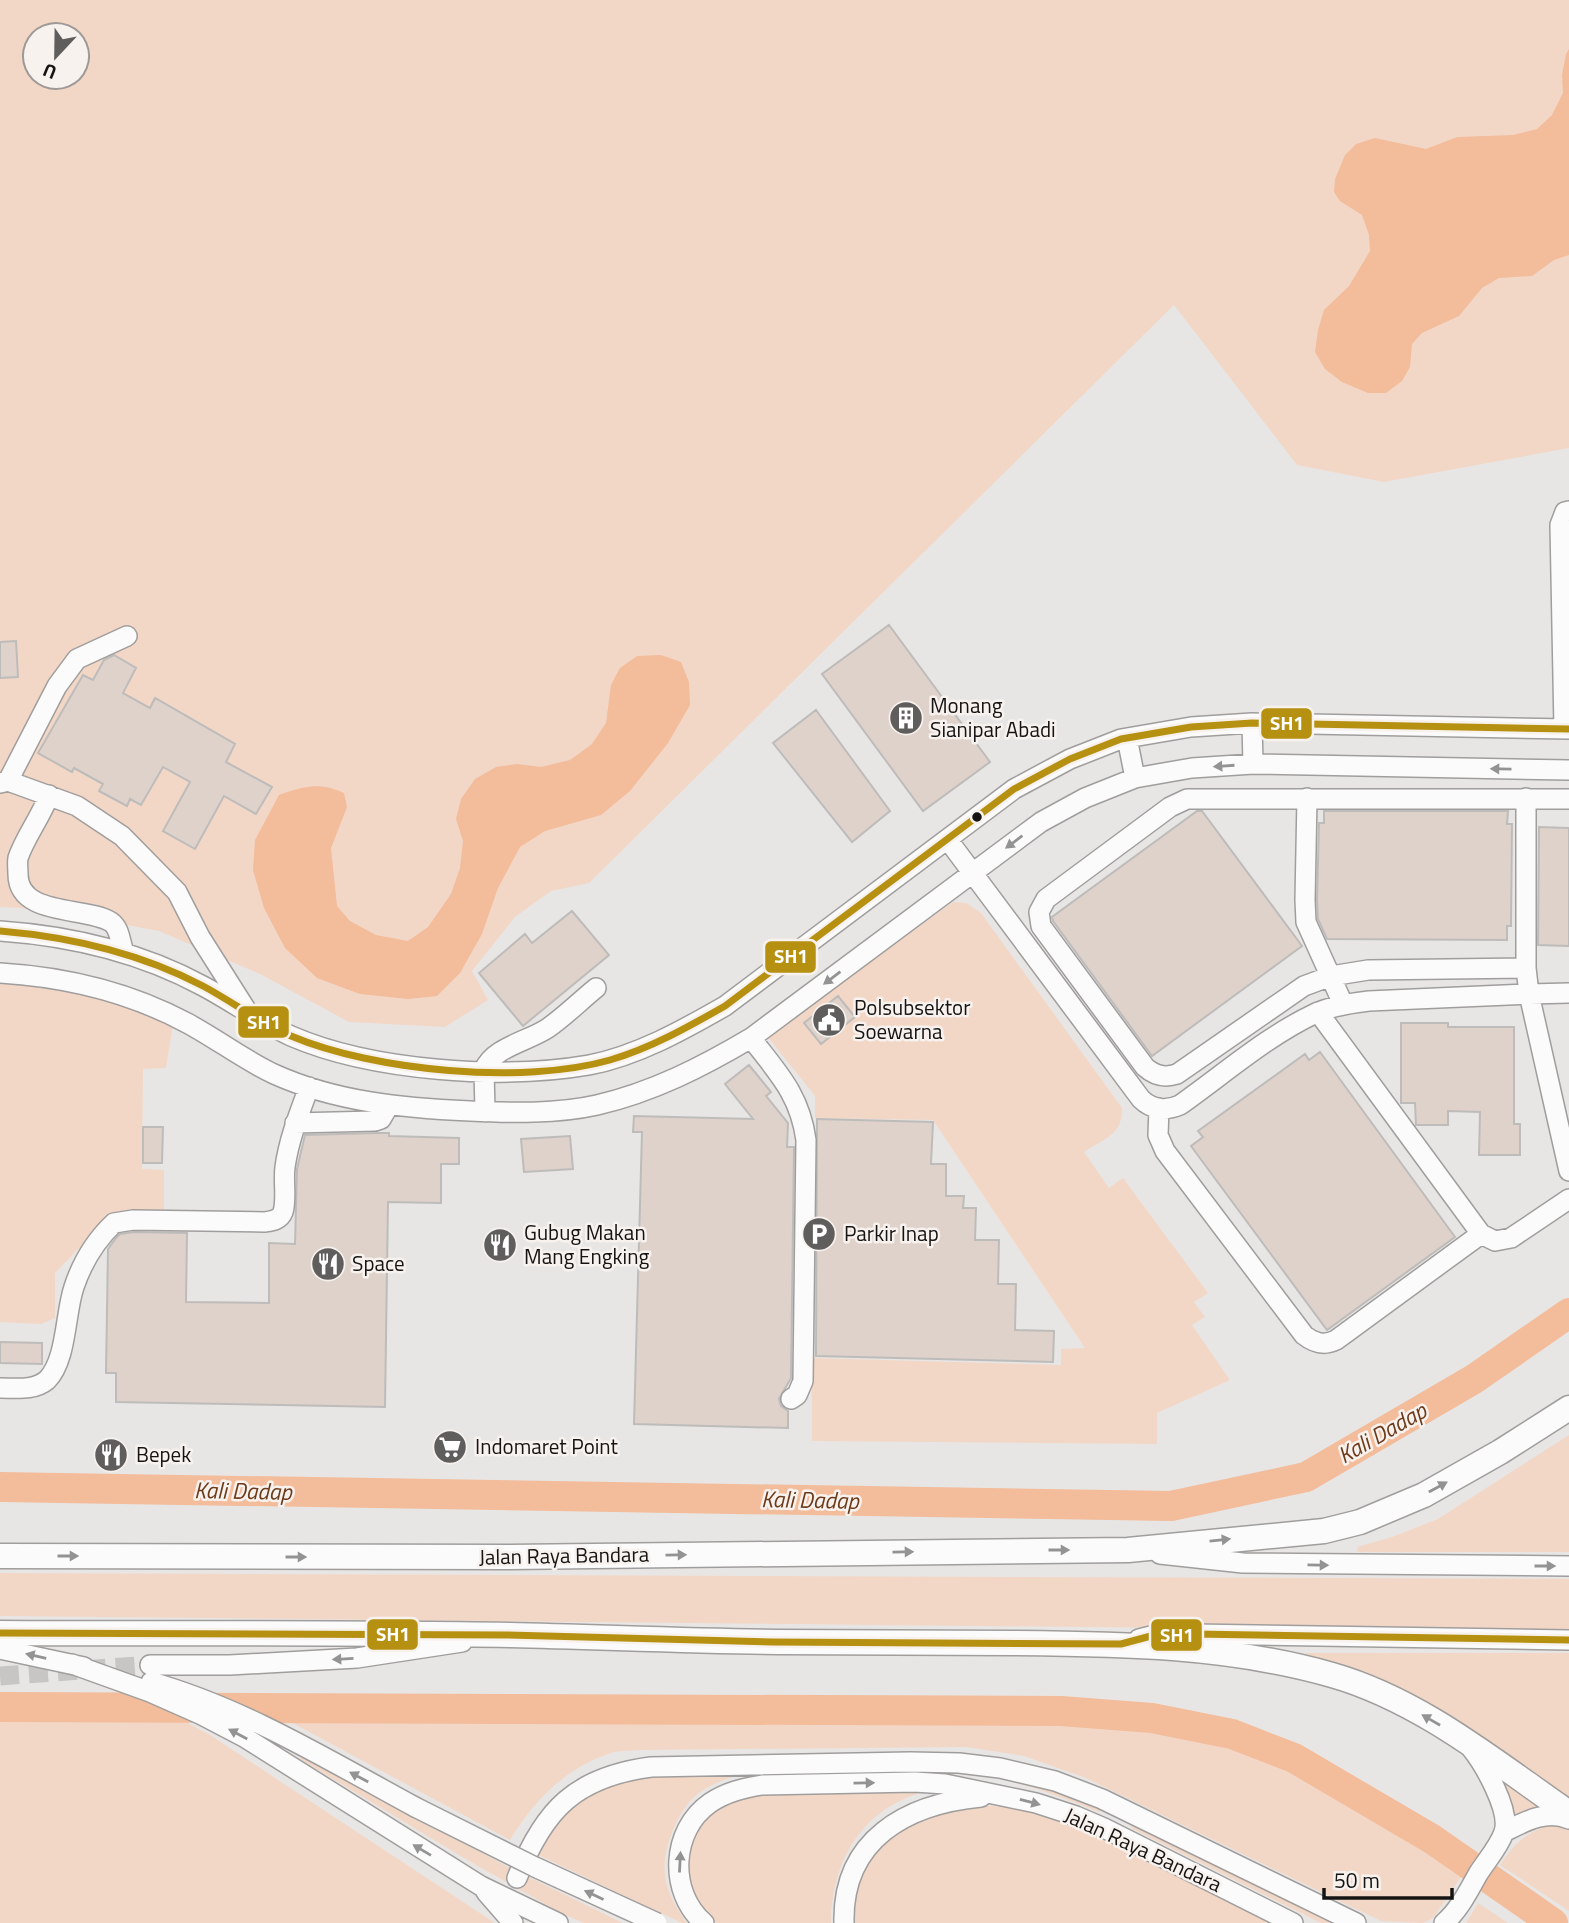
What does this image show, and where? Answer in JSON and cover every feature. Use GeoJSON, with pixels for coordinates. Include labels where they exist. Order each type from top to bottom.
{"type":"FeatureCollection","features":[{"type":"Feature","properties":{"kind":"main road","name":"Jalan Raya Bandara"},"geometry":{"type":"LineString","coordinates":[[0,1556],[496,1557],[1128,1550],[1324,1531],[1360,1522],[1424,1494],[1500,1452],[1569,1408]]}},
{"type":"Feature","properties":{"kind":"main road"},"geometry":{"type":"LineString","coordinates":[[0,1633],[508,1635],[772,1642],[1121,1644],[1246,1656],[1337,1676],[1375,1690],[1457,1735],[1569,1813]]}},
{"type":"Feature","properties":{"kind":"street"},"geometry":{"type":"LineString","coordinates":[[0,931],[33,933],[124,951],[166,967],[290,1035],[358,1058],[390,1064],[484,1070],[554,1069],[591,1064],[651,1044],[725,1006],[1014,789],[1070,759],[1127,738],[1191,727],[1252,723],[1567,729],[1560,525],[1565,512],[1569,511]]}},
{"type":"Feature","properties":{"kind":"street"},"geometry":{"type":"LineString","coordinates":[[127,636],[77,659],[57,686],[4,782],[49,794],[77,806],[122,836],[177,892],[200,937],[248,1013]]}},
{"type":"Feature","properties":{"kind":"street"},"geometry":{"type":"LineString","coordinates":[[1252,723],[1253,764]]}},
{"type":"Feature","properties":{"kind":"street"},"geometry":{"type":"LineString","coordinates":[[1127,738],[1135,778]]}},
{"type":"Feature","properties":{"kind":"street"},"geometry":{"type":"LineString","coordinates":[[0,973],[73,982],[151,1005],[275,1074],[347,1098],[389,1105],[485,1112],[582,1107],[634,1095],[667,1083],[702,1067],[751,1038],[1041,822],[1085,798],[1135,778],[1192,768],[1253,764],[1569,770]]}},
{"type":"Feature","properties":{"kind":"street"},"geometry":{"type":"LineString","coordinates":[[49,794],[42,814],[18,859],[21,891],[31,899],[50,906],[110,921],[119,933],[124,951]]}},
{"type":"Feature","properties":{"kind":"street"},"geometry":{"type":"LineString","coordinates":[[1526,968],[1368,970],[1331,976],[1304,986],[1177,1074],[1164,1077],[1145,1068],[1041,926],[1040,907],[1046,899],[1178,802],[1198,798],[1569,799]]}},
{"type":"Feature","properties":{"kind":"street"},"geometry":{"type":"LineString","coordinates":[[1307,798],[1306,922],[1343,1004]]}},
{"type":"Feature","properties":{"kind":"street"},"geometry":{"type":"LineString","coordinates":[[1526,798],[1526,968],[1529,995],[1569,1171]]}},
{"type":"Feature","properties":{"kind":"street"},"geometry":{"type":"LineString","coordinates":[[948,840],[1140,1099],[1151,1107],[1166,1109],[1180,1105],[1279,1034],[1318,1012],[1343,1004],[1569,993]]}},
{"type":"Feature","properties":{"kind":"street"},"geometry":{"type":"LineString","coordinates":[[485,1112],[484,1070],[491,1060],[547,1028],[596,988]]}},
{"type":"Feature","properties":{"kind":"street"},"geometry":{"type":"LineString","coordinates":[[1318,1012],[1481,1234],[1495,1241],[1511,1238],[1569,1199]]}},
{"type":"Feature","properties":{"kind":"street"},"geometry":{"type":"LineString","coordinates":[[751,1038],[795,1099],[803,1117],[806,1140],[803,1381],[797,1395],[791,1399]]}},
{"type":"Feature","properties":{"kind":"street"},"geometry":{"type":"LineString","coordinates":[[0,1388],[34,1388],[46,1381],[55,1369],[81,1268],[114,1223],[133,1220],[264,1223],[279,1217],[283,1211],[285,1171],[295,1123],[309,1087]]}},
{"type":"Feature","properties":{"kind":"street"},"geometry":{"type":"LineString","coordinates":[[295,1123],[375,1121],[381,1119],[389,1105]]}},
{"type":"Feature","properties":{"kind":"street"},"geometry":{"type":"LineString","coordinates":[[1158,1108],[1158,1135],[1165,1151],[1304,1335],[1316,1342],[1330,1343],[1336,1340],[1481,1234]]}},
{"type":"Feature","properties":{"kind":"street","name":"Jalan Raya Bandara"},"geometry":{"type":"LineString","coordinates":[[1128,1550],[1243,1563],[1569,1566]]}},
{"type":"Feature","properties":{"kind":"street"},"geometry":{"type":"LineString","coordinates":[[1121,1644],[1152,1636],[1193,1634],[1569,1640]]}},
{"type":"Feature","properties":{"kind":"street"},"geometry":{"type":"LineString","coordinates":[[150,1665],[230,1665],[357,1658],[508,1635]]}},
{"type":"Feature","properties":{"kind":"street"},"geometry":{"type":"LineString","coordinates":[[0,1649],[135,1677],[174,1688],[216,1705],[536,1867],[657,1923]]}},
{"type":"Feature","properties":{"kind":"street"},"geometry":{"type":"LineString","coordinates":[[72,1664],[150,1692],[202,1715],[296,1768],[481,1885],[558,1923]]}},
{"type":"Feature","properties":{"kind":"street"},"geometry":{"type":"LineString","coordinates":[[1453,1917],[1502,1835],[1502,1808],[1482,1762],[1457,1735]]}},
{"type":"Feature","properties":{"kind":"street"},"geometry":{"type":"LineString","coordinates":[[517,1878],[529,1846],[541,1828],[565,1802],[590,1783],[606,1776],[651,1767],[959,1763],[1000,1768],[1055,1782],[1102,1799],[1356,1923]]}},
{"type":"Feature","properties":{"kind":"street","name":"Jalan Raya Bandara"},"geometry":{"type":"LineString","coordinates":[[704,1923],[683,1892],[678,1864],[684,1836],[690,1824],[709,1804],[742,1789],[762,1785],[915,1782],[945,1784],[1003,1795],[1076,1816],[1293,1923]]}},
{"type":"Feature","properties":{"kind":"street"},"geometry":{"type":"LineString","coordinates":[[844,1923],[851,1876],[869,1846],[882,1832],[917,1810],[936,1803],[1003,1795]]}},
{"type":"Feature","properties":{"kind":"street"},"geometry":{"type":"LineString","coordinates":[[1102,1799],[1133,1843]]}},
{"type":"Feature","properties":{"kind":"street"},"geometry":{"type":"LineString","coordinates":[[1502,1835],[1535,1818],[1562,1815],[1569,1819]]}},
{"type":"Feature","properties":{"kind":"street"},"geometry":{"type":"LineString","coordinates":[[481,1885],[513,1923]]}},
{"type":"Feature","properties":{"kind":"shaded area"},"geometry":{"type":"Polygon","coordinates":[[[0,0],[1569,0],[1569,448],[1384,482],[1297,465],[1174,305],[589,883],[551,891],[515,917],[472,971],[488,1000],[445,1027],[349,1022],[260,974],[159,931],[41,909],[0,907],[0,0]]]}},
{"type":"Feature","properties":{"kind":"shaded area"},"geometry":{"type":"Polygon","coordinates":[[[1569,49],[1569,255],[1554,260],[1532,276],[1499,278],[1482,288],[1459,316],[1422,333],[1412,344],[1410,367],[1402,381],[1386,393],[1368,393],[1342,382],[1325,369],[1315,352],[1324,310],[1349,286],[1370,251],[1369,235],[1362,215],[1340,201],[1334,192],[1335,179],[1345,155],[1356,144],[1375,138],[1426,149],[1457,137],[1513,135],[1537,129],[1552,115],[1563,93],[1562,75],[1569,49]]]}},
{"type":"Feature","properties":{"kind":"shaded area"},"geometry":{"type":"Polygon","coordinates":[[[661,655],[681,662],[689,682],[690,705],[668,743],[630,791],[601,815],[545,831],[520,847],[498,888],[482,934],[460,973],[437,996],[408,999],[360,994],[317,978],[285,948],[264,908],[253,870],[255,840],[279,795],[312,786],[327,787],[344,793],[347,807],[331,848],[337,906],[350,921],[376,935],[408,941],[428,927],[451,894],[460,868],[463,841],[456,819],[461,799],[475,779],[496,767],[517,764],[541,767],[570,760],[592,744],[606,723],[611,685],[620,668],[637,656],[661,655]]]}},
{"type":"Feature","properties":{"kind":"shaded area"},"geometry":{"type":"Polygon","coordinates":[[[953,902],[966,903],[981,913],[1122,1108],[1115,1130],[1084,1152],[1109,1188],[1123,1178],[1208,1293],[1194,1302],[1205,1317],[1192,1325],[1230,1380],[1157,1413],[1157,1444],[812,1441],[812,1358],[1061,1365],[1061,1349],[1085,1348],[933,1120],[815,1118],[815,1096],[767,1036],[953,902]]]}},
{"type":"Feature","properties":{"kind":"shaded area"},"geometry":{"type":"Polygon","coordinates":[[[0,983],[61,988],[109,998],[173,1025],[166,1068],[143,1069],[142,1169],[164,1170],[164,1214],[112,1214],[55,1273],[55,1318],[41,1324],[0,1322],[0,983]]]}},
{"type":"Feature","properties":{"kind":"shaded area"},"geometry":{"type":"Polygon","coordinates":[[[1569,1435],[1569,1552],[1358,1552],[1357,1547],[1438,1519],[1569,1435]]]}},
{"type":"Feature","properties":{"kind":"shaded area"},"geometry":{"type":"Polygon","coordinates":[[[0,1573],[1569,1579],[1569,1632],[0,1616],[0,1573]]]}},
{"type":"Feature","properties":{"kind":"shaded area"},"geometry":{"type":"Polygon","coordinates":[[[1304,1653],[1569,1653],[1569,1801],[1354,1672],[1304,1653]]]}},
{"type":"Feature","properties":{"kind":"shaded area"},"geometry":{"type":"Polygon","coordinates":[[[272,1712],[1061,1715],[1150,1722],[1230,1738],[1291,1763],[1425,1843],[1465,1871],[1433,1918],[1423,1923],[1381,1921],[1086,1778],[1024,1756],[966,1747],[616,1752],[577,1769],[551,1788],[529,1812],[510,1840],[272,1712]]]}},
{"type":"Feature","properties":{"kind":"shaded area"},"geometry":{"type":"Polygon","coordinates":[[[0,1719],[182,1720],[210,1735],[495,1923],[0,1923],[0,1719]]]}},
{"type":"Feature","properties":{"kind":"shaded area"},"geometry":{"type":"Polygon","coordinates":[[[302,1755],[506,1866],[623,1923],[584,1923],[563,1914],[300,1759],[302,1755]]]}},
{"type":"Feature","properties":{"kind":"shaded area"},"geometry":{"type":"Polygon","coordinates":[[[888,1764],[1019,1778],[1104,1807],[1099,1812],[1021,1784],[944,1771],[858,1770],[743,1774],[714,1784],[695,1796],[680,1815],[670,1837],[665,1863],[667,1887],[687,1923],[532,1852],[559,1812],[626,1774],[888,1764]]]}},
{"type":"Feature","properties":{"kind":"shaded area"},"geometry":{"type":"Polygon","coordinates":[[[1503,1781],[1543,1809],[1509,1822],[1511,1801],[1503,1781]]]}},
{"type":"Feature","properties":{"kind":"shaded area"},"geometry":{"type":"Polygon","coordinates":[[[935,1789],[908,1797],[887,1809],[859,1834],[841,1867],[835,1885],[831,1923],[717,1923],[704,1911],[695,1897],[688,1866],[690,1851],[705,1822],[727,1804],[763,1793],[935,1789]]]}},
{"type":"Feature","properties":{"kind":"shaded area"},"geometry":{"type":"Polygon","coordinates":[[[974,1805],[1011,1807],[1073,1823],[1280,1923],[855,1923],[855,1904],[863,1871],[871,1857],[894,1832],[926,1813],[943,1808],[974,1805]]]}},
{"type":"Feature","properties":{"kind":"shaded area"},"geometry":{"type":"Polygon","coordinates":[[[1126,1818],[1334,1923],[1321,1923],[1133,1829],[1126,1818]]]}},
{"type":"Feature","properties":{"kind":"shaded area"},"geometry":{"type":"Polygon","coordinates":[[[1551,1825],[1569,1830],[1569,1911],[1500,1865],[1521,1840],[1534,1831],[1551,1825]]]}},
{"type":"Feature","properties":{"kind":"shaded area"},"geometry":{"type":"Polygon","coordinates":[[[1478,1903],[1508,1923],[1466,1923],[1478,1903]]]}},
{"type":"Feature","properties":{"kind":"building","name":"Monang Sianipar Abadi"},"geometry":{"type":"Polygon","coordinates":[[[889,625],[990,762],[923,811],[822,674],[889,625]]]}},
{"type":"Feature","properties":{"kind":"building"},"geometry":{"type":"Polygon","coordinates":[[[16,641],[18,677],[0,678],[0,642],[16,641]]]}},
{"type":"Feature","properties":{"kind":"building"},"geometry":{"type":"Polygon","coordinates":[[[114,655],[136,668],[123,693],[150,708],[155,698],[235,744],[226,762],[272,787],[256,814],[224,796],[195,849],[163,831],[190,782],[163,767],[141,805],[130,799],[127,806],[99,791],[103,784],[74,768],[72,772],[38,753],[83,675],[93,680],[104,660],[114,655]]]}},
{"type":"Feature","properties":{"kind":"building"},"geometry":{"type":"Polygon","coordinates":[[[816,710],[890,811],[852,842],[773,743],[816,710]]]}},
{"type":"Feature","properties":{"kind":"building"},"geometry":{"type":"Polygon","coordinates":[[[1197,811],[1202,811],[1302,946],[1152,1056],[1052,917],[1197,811]]]}},
{"type":"Feature","properties":{"kind":"building"},"geometry":{"type":"Polygon","coordinates":[[[1324,811],[1508,811],[1507,824],[1512,824],[1511,926],[1507,926],[1507,940],[1327,939],[1318,919],[1317,900],[1319,823],[1324,823],[1324,811]]]}},
{"type":"Feature","properties":{"kind":"building"},"geometry":{"type":"Polygon","coordinates":[[[1539,827],[1569,828],[1569,946],[1538,945],[1539,827]]]}},
{"type":"Feature","properties":{"kind":"building"},"geometry":{"type":"Polygon","coordinates":[[[572,911],[609,955],[523,1026],[479,973],[525,934],[532,943],[572,911]]]}},
{"type":"Feature","properties":{"kind":"building","name":"Polsubsektor Soewarna"},"geometry":{"type":"Polygon","coordinates":[[[838,996],[855,1017],[821,1044],[804,1023],[838,996]]]}},
{"type":"Feature","properties":{"kind":"building"},"geometry":{"type":"Polygon","coordinates":[[[1401,1023],[1448,1023],[1448,1027],[1514,1027],[1514,1124],[1520,1124],[1520,1155],[1479,1155],[1480,1112],[1448,1111],[1448,1125],[1416,1125],[1415,1103],[1401,1103],[1401,1023]]]}},
{"type":"Feature","properties":{"kind":"building"},"geometry":{"type":"Polygon","coordinates":[[[1320,1052],[1455,1237],[1327,1330],[1191,1146],[1203,1137],[1198,1131],[1305,1054],[1309,1060],[1320,1052]]]}},
{"type":"Feature","properties":{"kind":"building"},"geometry":{"type":"Polygon","coordinates":[[[749,1065],[771,1092],[766,1096],[788,1123],[787,1147],[794,1147],[791,1378],[779,1399],[781,1406],[788,1411],[788,1428],[634,1424],[642,1132],[633,1132],[634,1116],[753,1119],[725,1084],[749,1065]]]}},
{"type":"Feature","properties":{"kind":"building"},"geometry":{"type":"Polygon","coordinates":[[[817,1119],[933,1122],[931,1164],[946,1164],[946,1196],[964,1196],[963,1208],[976,1208],[975,1240],[999,1240],[998,1284],[1016,1284],[1015,1330],[1054,1331],[1053,1362],[816,1356],[817,1119]]]}},
{"type":"Feature","properties":{"kind":"building"},"geometry":{"type":"Polygon","coordinates":[[[143,1127],[163,1127],[162,1163],[143,1163],[143,1127]]]}},
{"type":"Feature","properties":{"kind":"building","name":"Space"},"geometry":{"type":"Polygon","coordinates":[[[389,1133],[389,1136],[459,1138],[459,1164],[441,1164],[441,1203],[388,1202],[385,1407],[116,1402],[116,1373],[106,1373],[108,1249],[120,1234],[187,1233],[186,1302],[269,1303],[269,1243],[295,1244],[297,1169],[305,1135],[389,1133]]]}},
{"type":"Feature","properties":{"kind":"building"},"geometry":{"type":"Polygon","coordinates":[[[570,1136],[573,1169],[524,1172],[521,1139],[570,1136]]]}},
{"type":"Feature","properties":{"kind":"building"},"geometry":{"type":"Polygon","coordinates":[[[0,1342],[42,1343],[42,1364],[0,1363],[0,1342]]]}},
{"type":"Feature","properties":{"kind":"waterway","name":"Kali Dadap"},"geometry":{"type":"LineString","coordinates":[[0,1487],[1171,1506],[1306,1477],[1474,1379],[1569,1313]]}},
{"type":"Feature","properties":{"kind":"waterway","name":"Kali Dadap"},"geometry":{"type":"LineString","coordinates":[[0,1707],[1061,1711],[1152,1718],[1232,1734],[1294,1758],[1432,1839],[1553,1923]]}},
{"type":"Feature","properties":{"kind":"tunnel"},"geometry":{"type":"LineString","coordinates":[[0,1676],[150,1665]]}},
{"type":"Feature","properties":{"kind":"transit line","name":"SH1"},"geometry":{"type":"LineString","coordinates":[[0,931],[79,942],[155,964],[203,986],[291,1036],[364,1058],[405,1066],[493,1073],[575,1068],[610,1060],[655,1043],[725,1006],[1014,789],[1070,759],[1121,739],[1191,727],[1252,723],[1569,729]]}},
{"type":"Feature","properties":{"kind":"transit line","name":"SH1"},"geometry":{"type":"LineString","coordinates":[[0,1633],[508,1635],[772,1642],[1121,1644],[1151,1636],[1193,1634],[1569,1640]]}},
{"type":"Feature","properties":{"kind":"place","name":"Monang Sianipar Abadi"},"geometry":{"type":"Point","coordinates":[906,718]}},
{"type":"Feature","properties":{"kind":"place","name":"Polsubsektor Soewarna"},"geometry":{"type":"Point","coordinates":[829,1020]}},
{"type":"Feature","properties":{"kind":"place","name":"Parkir Inap"},"geometry":{"type":"Point","coordinates":[819,1234]}},
{"type":"Feature","properties":{"kind":"place","name":"Gubug Makan Mang Engking"},"geometry":{"type":"Point","coordinates":[500,1245]}},
{"type":"Feature","properties":{"kind":"place","name":"Space"},"geometry":{"type":"Point","coordinates":[328,1264]}},
{"type":"Feature","properties":{"kind":"place","name":"Indomaret Point"},"geometry":{"type":"Point","coordinates":[450,1447]}},
{"type":"Feature","properties":{"kind":"place","name":"Bepek"},"geometry":{"type":"Point","coordinates":[111,1455]}}]}
